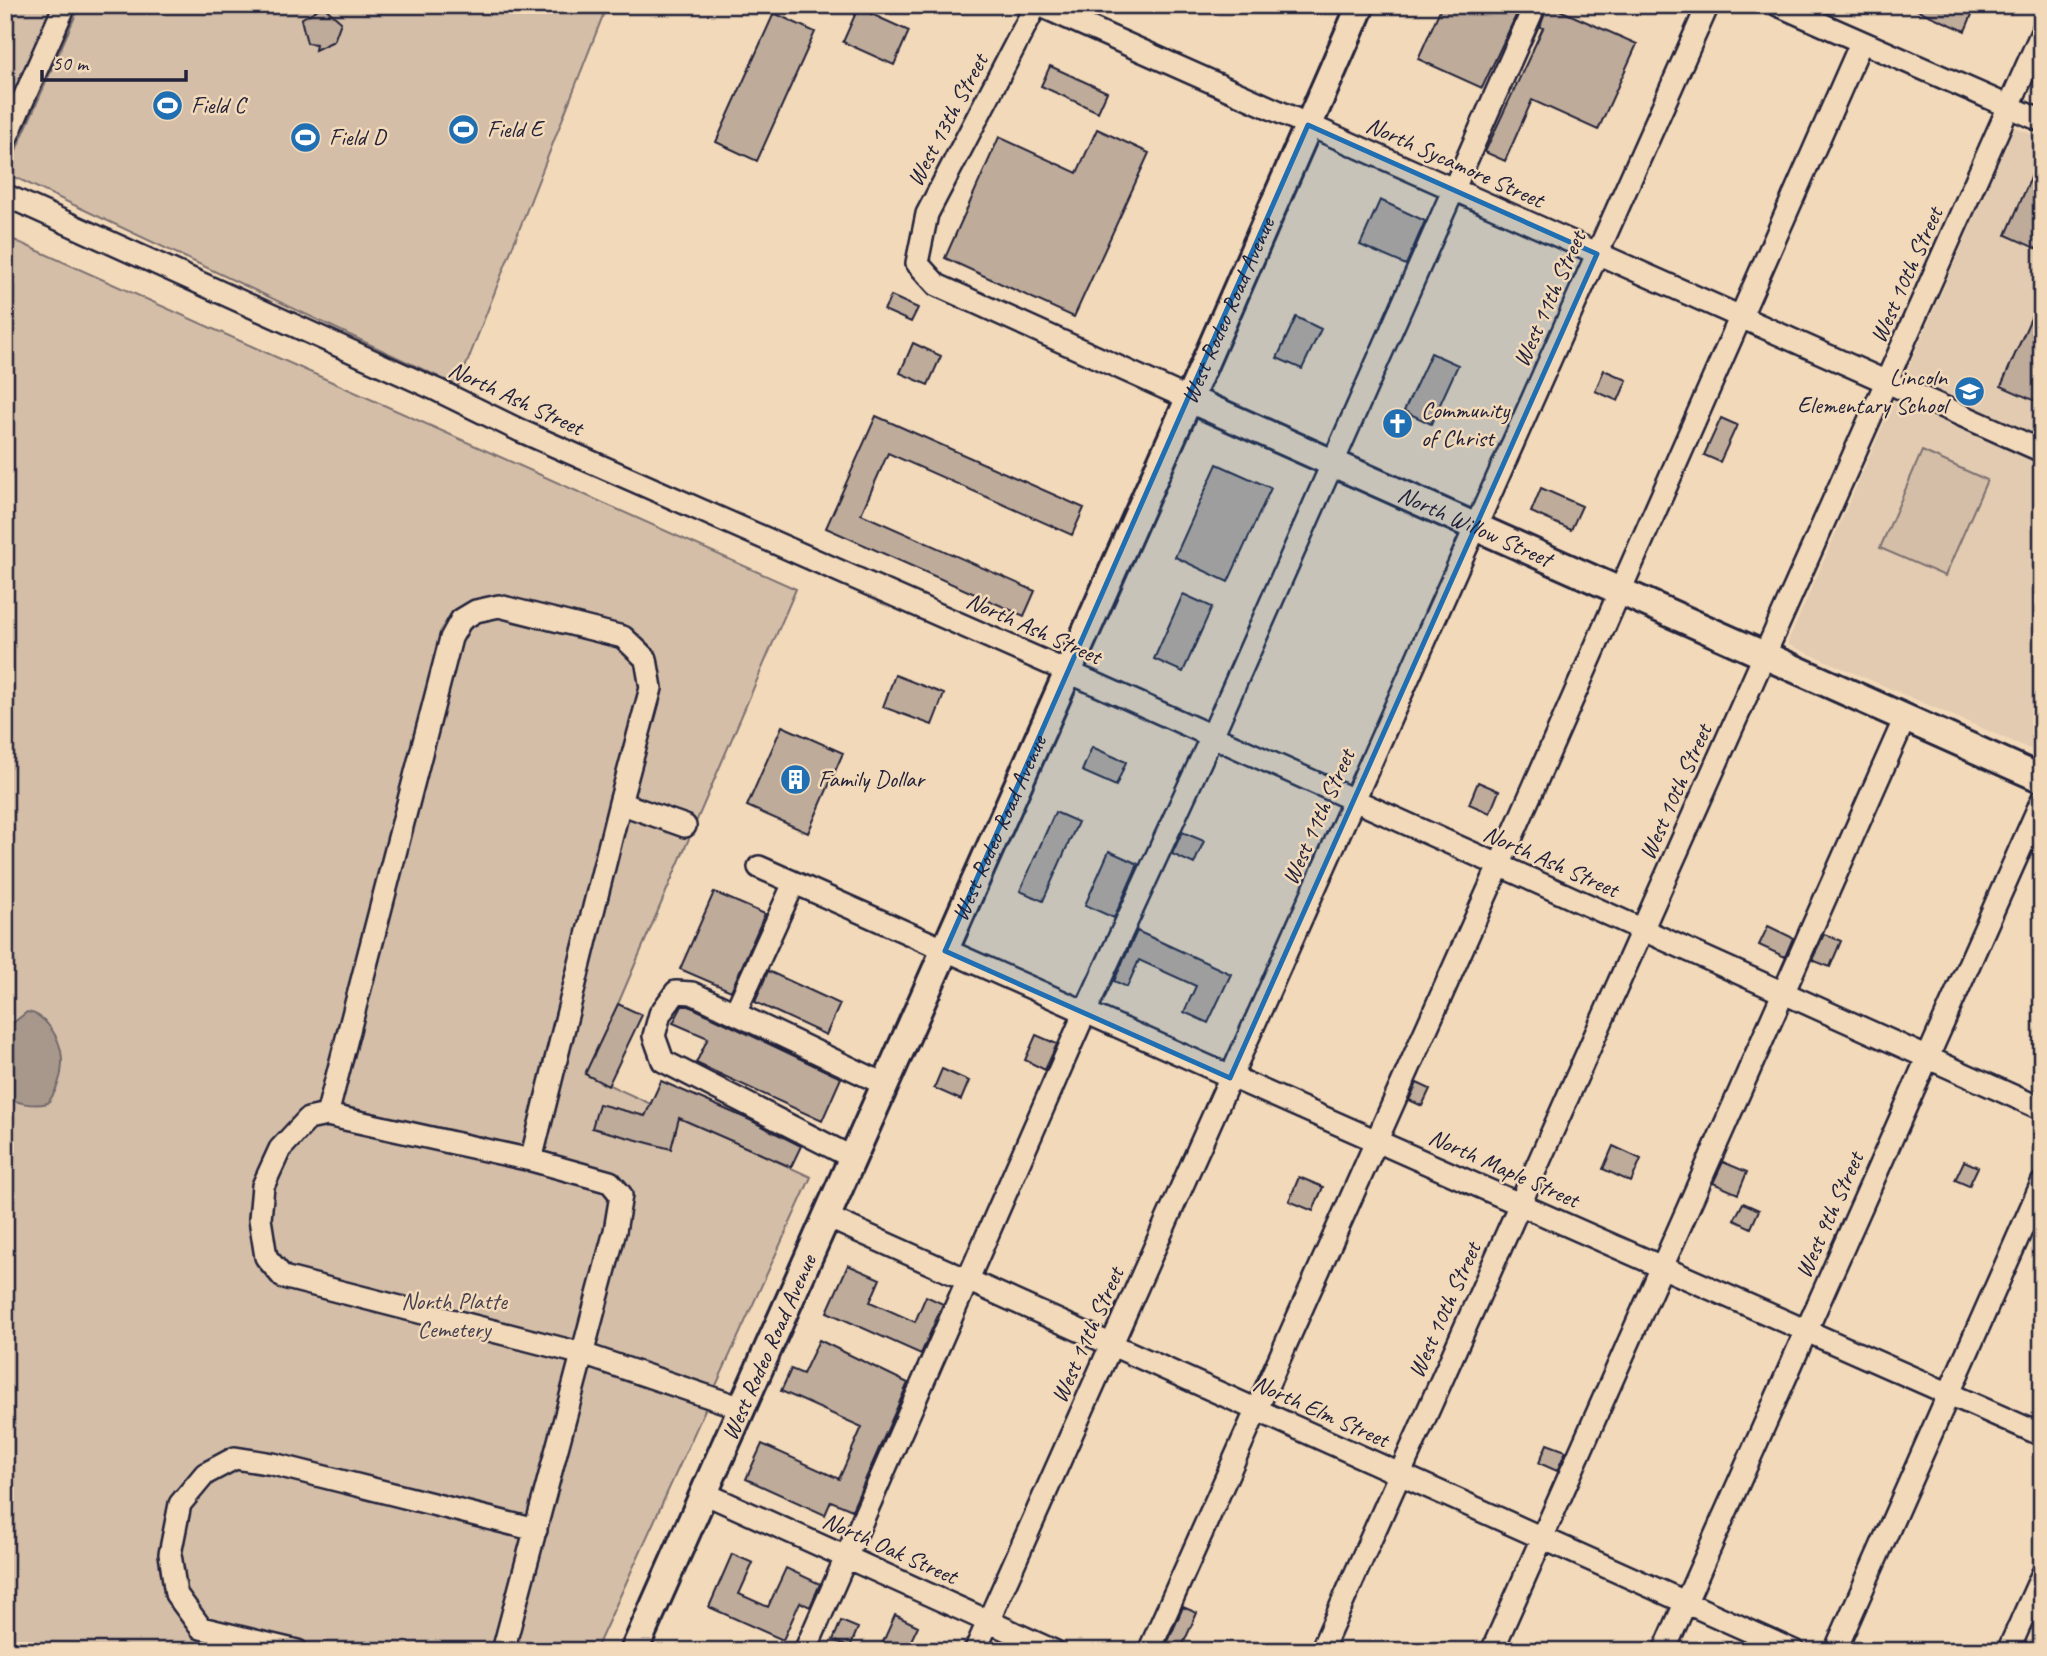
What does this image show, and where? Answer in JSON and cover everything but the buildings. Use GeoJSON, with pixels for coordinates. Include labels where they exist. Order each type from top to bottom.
{"type":"FeatureCollection","features":[{"type":"Feature","properties":{"kind":"main road","name":"West Rodeo Road Avenue"},"geometry":{"type":"LineString","coordinates":[[634,1651],[1361,5]]}},
{"type":"Feature","properties":{"kind":"main road","name":"North Willow Street"},"geometry":{"type":"LineString","coordinates":[[1189,399],[2042,779]]}},
{"type":"Feature","properties":{"kind":"street"},"geometry":{"type":"LineString","coordinates":[[5,141],[65,5]]}},
{"type":"Feature","properties":{"kind":"street","name":"North Sycamore Street"},"geometry":{"type":"LineString","coordinates":[[1038,5],[2042,451]]}},
{"type":"Feature","properties":{"kind":"street","name":"West 13th Street"},"geometry":{"type":"LineString","coordinates":[[917,263],[927,214],[1038,5]]}},
{"type":"Feature","properties":{"kind":"street"},"geometry":{"type":"LineString","coordinates":[[805,1651],[1085,1013],[1212,736],[1535,5]]}},
{"type":"Feature","properties":{"kind":"street","name":"West 11th Street"},"geometry":{"type":"LineString","coordinates":[[975,1651],[1708,5]]}},
{"type":"Feature","properties":{"kind":"street"},"geometry":{"type":"LineString","coordinates":[[1778,5],[2042,121]]}},
{"type":"Feature","properties":{"kind":"street","name":"West 10th Street"},"geometry":{"type":"LineString","coordinates":[[1321,1651],[2042,32]]}},
{"type":"Feature","properties":{"kind":"street"},"geometry":{"type":"LineString","coordinates":[[1149,1651],[1499,866],[1861,43]]}},
{"type":"Feature","properties":{"kind":"street","name":"North Ash Street"},"geometry":{"type":"LineString","coordinates":[[5,195],[437,390],[521,431],[1212,736],[2042,1109]]}},
{"type":"Feature","properties":{"kind":"street","name":"North Willow Street"},"geometry":{"type":"LineString","coordinates":[[917,263],[937,285],[1189,399]]}},
{"type":"Feature","properties":{"kind":"street"},"geometry":{"type":"LineString","coordinates":[[327,1115],[452,638],[461,620],[476,611],[499,606],[623,637],[646,659],[651,688],[531,1160]]}},
{"type":"Feature","properties":{"kind":"street"},"geometry":{"type":"LineString","coordinates":[[1492,1651],[1905,718]]}},
{"type":"Feature","properties":{"kind":"street","name":"West 9th Street"},"geometry":{"type":"LineString","coordinates":[[1664,1651],[2042,800]]}},
{"type":"Feature","properties":{"kind":"street"},"geometry":{"type":"LineString","coordinates":[[620,803],[685,826]]}},
{"type":"Feature","properties":{"kind":"street","name":"North Maple Street"},"geometry":{"type":"LineString","coordinates":[[759,867],[1230,1078],[1520,1203],[2042,1435]]}},
{"type":"Feature","properties":{"kind":"street"},"geometry":{"type":"LineString","coordinates":[[735,1013],[794,883]]}},
{"type":"Feature","properties":{"kind":"street"},"geometry":{"type":"LineString","coordinates":[[853,1158],[663,1061],[654,1037],[660,1014],[676,992],[692,993],[886,1085]]}},
{"type":"Feature","properties":{"kind":"street"},"geometry":{"type":"LineString","coordinates":[[503,1651],[583,1354],[615,1231],[621,1195],[610,1182],[531,1160],[327,1115],[308,1119],[280,1149],[263,1186],[260,1219],[266,1256],[283,1277],[583,1354],[742,1408]]}},
{"type":"Feature","properties":{"kind":"street"},"geometry":{"type":"LineString","coordinates":[[1835,1651],[2042,1183]]}},
{"type":"Feature","properties":{"kind":"street","name":"North Elm Street"},"geometry":{"type":"LineString","coordinates":[[827,1217],[1794,1651]]}},
{"type":"Feature","properties":{"kind":"street"},"geometry":{"type":"LineString","coordinates":[[297,1651],[201,1628],[176,1594],[170,1554],[180,1504],[205,1474],[235,1458],[273,1464],[536,1530]]}},
{"type":"Feature","properties":{"kind":"street","name":"North Oak Street"},"geometry":{"type":"LineString","coordinates":[[704,1493],[1054,1651]]}},
{"type":"Feature","properties":{"kind":"street"},"geometry":{"type":"LineString","coordinates":[[2008,1651],[2042,1574]]}},
{"type":"Feature","properties":{"kind":"highlighted area"},"geometry":{"type":"Polygon","coordinates":[[[1308,125],[1597,254],[1230,1078],[945,951],[1308,125]]]}},
{"type":"Feature","properties":{"kind":"shaded area","name":"Lincoln Elementary School"},"geometry":{"type":"Polygon","coordinates":[[[2014,127],[2042,139],[2042,754],[1787,644],[2014,127]]]}},
{"type":"Feature","properties":{"kind":"shaded area"},"geometry":{"type":"Polygon","coordinates":[[[27,1012],[37,1015],[47,1023],[55,1035],[62,1055],[61,1074],[54,1094],[48,1103],[37,1105],[5,1098],[5,1026],[9,1026],[27,1012]]]}},
{"type":"Feature","properties":{"kind":"green space"},"geometry":{"type":"Polygon","coordinates":[[[5,5],[53,5],[5,113],[5,5]]]}},
{"type":"Feature","properties":{"kind":"green space"},"geometry":{"type":"Polygon","coordinates":[[[80,5],[607,5],[458,386],[6,173],[80,5]]]}},
{"type":"Feature","properties":{"kind":"green space","name":"North Platte Cemetery"},"geometry":{"type":"Polygon","coordinates":[[[5,236],[796,589],[618,1004],[585,1074],[811,1177],[595,1651],[5,1651],[5,236]]]}},
{"type":"Feature","properties":{"kind":"green space"},"geometry":{"type":"Polygon","coordinates":[[[1922,451],[1987,480],[1945,576],[1880,548],[1922,451]]]}},
{"type":"Feature","properties":{"kind":"place","name":"Field C"},"geometry":{"type":"Point","coordinates":[168,105]}},
{"type":"Feature","properties":{"kind":"place","name":"Field E"},"geometry":{"type":"Point","coordinates":[464,129]}},
{"type":"Feature","properties":{"kind":"place","name":"Field D"},"geometry":{"type":"Point","coordinates":[306,137]}},
{"type":"Feature","properties":{"kind":"place","name":"Lincoln Elementary School"},"geometry":{"type":"Point","coordinates":[1970,391]}},
{"type":"Feature","properties":{"kind":"place","name":"Community of Christ"},"geometry":{"type":"Point","coordinates":[1398,424]}},
{"type":"Feature","properties":{"kind":"place","name":"Family Dollar"},"geometry":{"type":"Point","coordinates":[795,779]}}]}
